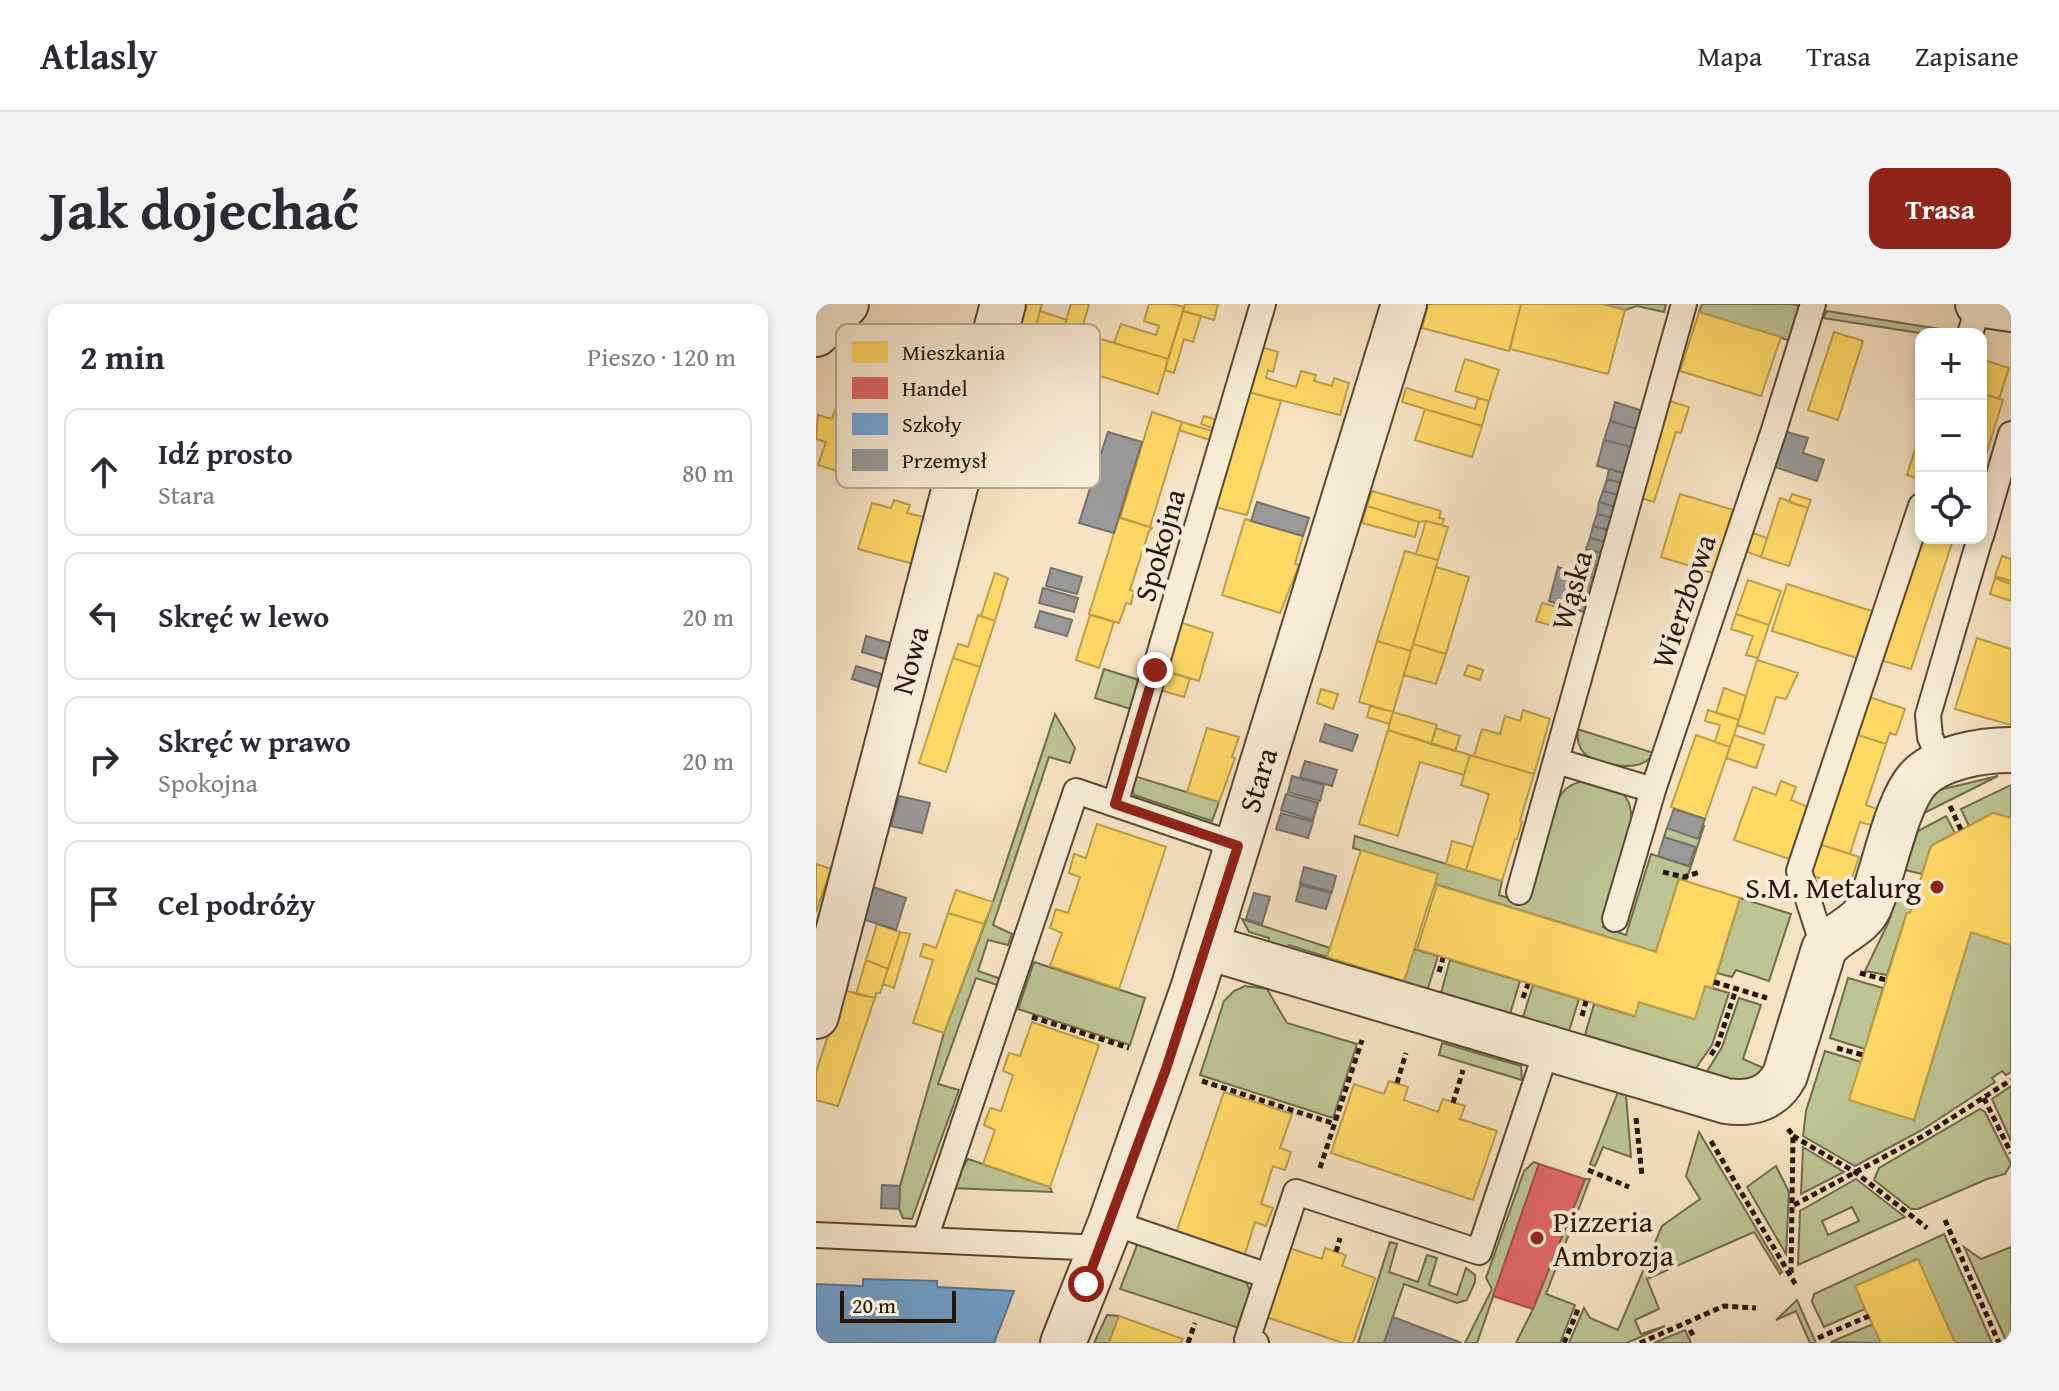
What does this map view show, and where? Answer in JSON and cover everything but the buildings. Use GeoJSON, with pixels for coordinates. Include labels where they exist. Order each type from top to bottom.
{"type":"FeatureCollection","features":[{"type":"Feature","properties":{"kind":"street"},"geometry":{"type":"LineString","coordinates":[[816,334],[846,304]]}},
{"type":"Feature","properties":{"kind":"street","name":"Nowa"},"geometry":{"type":"LineString","coordinates":[[998,324],[1003,304]]}},
{"type":"Feature","properties":{"kind":"street","name":"Stara"},"geometry":{"type":"LineString","coordinates":[[1063,1343],[1106,1235],[1207,947],[1404,304]]}},
{"type":"Feature","properties":{"kind":"street"},"geometry":{"type":"LineString","coordinates":[[1979,304],[2011,309]]}},
{"type":"Feature","properties":{"kind":"street","name":"Nowa"},"geometry":{"type":"LineString","coordinates":[[816,1016],[955,488]]}},
{"type":"Feature","properties":{"kind":"street"},"geometry":{"type":"LineString","coordinates":[[1207,947],[1693,1092],[1736,1103],[1763,1098],[1776,1090],[1785,1075],[1839,960],[1829,942],[1864,915],[1917,780],[1957,758],[2011,750]]}},
{"type":"Feature","properties":{"kind":"lane","name":"Spokojna"},"geometry":{"type":"LineString","coordinates":[[1115,804],[1263,304]]}},
{"type":"Feature","properties":{"kind":"lane","name":"Wąska"},"geometry":{"type":"LineString","coordinates":[[1519,892],[1684,304]]}},
{"type":"Feature","properties":{"kind":"lane","name":"Wierzbowa"},"geometry":{"type":"LineString","coordinates":[[1615,919],[1653,790],[1813,304]]}},
{"type":"Feature","properties":{"kind":"lane"},"geometry":{"type":"LineString","coordinates":[[1972,328],[1979,304]]}},
{"type":"Feature","properties":{"kind":"lane"},"geometry":{"type":"LineString","coordinates":[[1987,516],[2011,434]]}},
{"type":"Feature","properties":{"kind":"lane"},"geometry":{"type":"LineString","coordinates":[[1839,960],[1799,871],[1915,524]]}},
{"type":"Feature","properties":{"kind":"lane"},"geometry":{"type":"LineString","coordinates":[[1942,764],[1930,737],[1928,715],[1979,544]]}},
{"type":"Feature","properties":{"kind":"lane"},"geometry":{"type":"LineString","coordinates":[[1557,761],[1653,790]]}},
{"type":"Feature","properties":{"kind":"lane"},"geometry":{"type":"LineString","coordinates":[[925,1239],[1076,791],[1238,846]]}},
{"type":"Feature","properties":{"kind":"lane"},"geometry":{"type":"LineString","coordinates":[[1256,1343],[1247,1340],[1296,1192],[1479,1252],[1547,1049]]}},
{"type":"Feature","properties":{"kind":"lane"},"geometry":{"type":"LineString","coordinates":[[816,1235],[925,1239],[1106,1235],[1268,1276]]}},
{"type":"Feature","properties":{"kind":"path"},"geometry":{"type":"LineString","coordinates":[[1950,806],[1961,830]]}},
{"type":"Feature","properties":{"kind":"path"},"geometry":{"type":"LineString","coordinates":[[1839,960],[1886,980]]}},
{"type":"Feature","properties":{"kind":"path"},"geometry":{"type":"LineString","coordinates":[[1714,982],[1736,989],[1718,1044],[1700,1071],[1693,1092],[1702,1126],[1797,1287]]}},
{"type":"Feature","properties":{"kind":"path"},"geometry":{"type":"LineString","coordinates":[[1003,1008],[1134,1050]]}},
{"type":"Feature","properties":{"kind":"path"},"geometry":{"type":"LineString","coordinates":[[1311,1197],[1362,1040]]}},
{"type":"Feature","properties":{"kind":"path"},"geometry":{"type":"LineString","coordinates":[[1829,1045],[1863,1055]]}},
{"type":"Feature","properties":{"kind":"path"},"geometry":{"type":"LineString","coordinates":[[1397,1083],[1406,1053]]}},
{"type":"Feature","properties":{"kind":"path"},"geometry":{"type":"LineString","coordinates":[[1453,1103],[1463,1070]]}},
{"type":"Feature","properties":{"kind":"path"},"geometry":{"type":"LineString","coordinates":[[1631,1073],[1642,1176]]}},
{"type":"Feature","properties":{"kind":"path"},"geometry":{"type":"LineString","coordinates":[[1190,1077],[1335,1124]]}},
{"type":"Feature","properties":{"kind":"path"},"geometry":{"type":"LineString","coordinates":[[1794,1205],[1925,1135],[2011,1080]]}},
{"type":"Feature","properties":{"kind":"path"},"geometry":{"type":"LineString","coordinates":[[1763,1098],[1793,1135],[1855,1172],[1927,1228]]}},
{"type":"Feature","properties":{"kind":"path"},"geometry":{"type":"LineString","coordinates":[[1984,1098],[2011,1153]]}},
{"type":"Feature","properties":{"kind":"path"},"geometry":{"type":"LineString","coordinates":[[1791,1274],[1793,1135]]}},
{"type":"Feature","properties":{"kind":"path"},"geometry":{"type":"LineString","coordinates":[[1588,1170],[1629,1187]]}},
{"type":"Feature","properties":{"kind":"path"},"geometry":{"type":"LineString","coordinates":[[1945,1220],[1999,1343]]}},
{"type":"Feature","properties":{"kind":"path"},"geometry":{"type":"LineString","coordinates":[[1640,1343],[1724,1306],[1756,1308]]}},
{"type":"Feature","properties":{"kind":"path"},"geometry":{"type":"LineString","coordinates":[[1564,1343],[1579,1307]]}},
{"type":"Feature","properties":{"kind":"path"},"geometry":{"type":"LineString","coordinates":[[1818,1338],[1869,1316]]}},
{"type":"Feature","properties":{"kind":"path"},"geometry":{"type":"LineString","coordinates":[[1188,1343],[1195,1323]]}},
{"type":"Feature","properties":{"kind":"path"},"geometry":{"type":"LineString","coordinates":[[1690,1330],[1694,1337]]}},
{"type":"Feature","properties":{"kind":"green space"},"geometry":{"type":"Polygon","coordinates":[[[1602,304],[1666,304],[1664,312],[1637,306],[1625,310],[1602,304]]]}},
{"type":"Feature","properties":{"kind":"green space"},"geometry":{"type":"Polygon","coordinates":[[[1702,304],[1801,306],[1791,341],[1699,312],[1702,304]]]}},
{"type":"Feature","properties":{"kind":"green space"},"geometry":{"type":"Polygon","coordinates":[[[1827,311],[1933,328],[1915,328],[1915,332],[1823,318],[1827,311]]]}},
{"type":"Feature","properties":{"kind":"green space"},"geometry":{"type":"Polygon","coordinates":[[[1104,669],[1142,681],[1134,710],[1095,698],[1104,669]]]}},
{"type":"Feature","properties":{"kind":"green space"},"geometry":{"type":"Polygon","coordinates":[[[1055,714],[1075,748],[1070,763],[1049,757],[993,925],[1012,934],[1008,945],[988,940],[978,971],[1001,979],[1000,986],[976,978],[938,1084],[959,1090],[912,1219],[903,1218],[899,1209],[900,1186],[944,1033],[993,902],[1055,714]]]}},
{"type":"Feature","properties":{"kind":"green space"},"geometry":{"type":"Polygon","coordinates":[[[1577,729],[1654,753],[1641,764],[1631,766],[1600,761],[1584,753],[1578,742],[1577,729]]]}},
{"type":"Feature","properties":{"kind":"green space"},"geometry":{"type":"Polygon","coordinates":[[[1133,771],[1137,777],[1219,802],[1212,821],[1134,795],[1130,781],[1133,771]]]}},
{"type":"Feature","properties":{"kind":"green space"},"geometry":{"type":"Polygon","coordinates":[[[1998,776],[1908,821],[1935,791],[1998,776]]]}},
{"type":"Feature","properties":{"kind":"green space"},"geometry":{"type":"Polygon","coordinates":[[[1597,780],[1621,792],[1629,804],[1632,820],[1603,927],[1626,935],[1651,854],[1688,866],[1695,847],[1664,837],[1667,828],[1704,826],[1686,881],[1679,879],[1656,952],[1435,884],[1437,874],[1353,848],[1355,836],[1502,881],[1499,895],[1524,903],[1547,824],[1560,796],[1574,784],[1597,780]]]}},
{"type":"Feature","properties":{"kind":"green space"},"geometry":{"type":"Polygon","coordinates":[[[2011,785],[2011,818],[1993,813],[1969,826],[1961,809],[2011,785]]]}},
{"type":"Feature","properties":{"kind":"green space"},"geometry":{"type":"Polygon","coordinates":[[[1946,816],[1955,833],[1931,846],[1922,874],[1905,870],[1918,831],[1946,816]]]}},
{"type":"Feature","properties":{"kind":"green space"},"geometry":{"type":"Polygon","coordinates":[[[1900,889],[1916,894],[1887,975],[1865,971],[1888,923],[1900,889]]]}},
{"type":"Feature","properties":{"kind":"green space"},"geometry":{"type":"Polygon","coordinates":[[[1740,898],[1791,914],[1769,981],[1736,970],[1732,977],[1717,973],[1740,898]]]}},
{"type":"Feature","properties":{"kind":"green space"},"geometry":{"type":"Polygon","coordinates":[[[1242,919],[1330,948],[1327,957],[1289,945],[1280,952],[1265,953],[1269,938],[1249,932],[1242,919]]]}},
{"type":"Feature","properties":{"kind":"green space"},"geometry":{"type":"Polygon","coordinates":[[[1971,932],[2011,945],[2011,1072],[2006,1075],[2002,1071],[1992,1078],[1995,1082],[1922,1130],[1855,1166],[1803,1136],[1806,1111],[1825,1051],[1861,1062],[1914,1120],[1971,932]]]}},
{"type":"Feature","properties":{"kind":"green space"},"geometry":{"type":"Polygon","coordinates":[[[1414,949],[1438,956],[1428,988],[1414,993],[1383,981],[1383,975],[1404,981],[1414,949]]]}},
{"type":"Feature","properties":{"kind":"green space"},"geometry":{"type":"Polygon","coordinates":[[[1450,960],[1520,981],[1510,1014],[1441,993],[1450,960]]]}},
{"type":"Feature","properties":{"kind":"green space"},"geometry":{"type":"Polygon","coordinates":[[[1034,962],[1145,998],[1130,1045],[1018,1009],[1034,962]]]}},
{"type":"Feature","properties":{"kind":"green space"},"geometry":{"type":"Polygon","coordinates":[[[1848,978],[1883,988],[1865,1049],[1830,1038],[1848,978]]]}},
{"type":"Feature","properties":{"kind":"green space"},"geometry":{"type":"Polygon","coordinates":[[[1533,985],[1579,999],[1569,1031],[1523,1017],[1533,985]]]}},
{"type":"Feature","properties":{"kind":"green space"},"geometry":{"type":"Polygon","coordinates":[[[1245,986],[1267,989],[1287,1023],[1357,1044],[1333,1118],[1200,1075],[1224,1001],[1245,986]]]}},
{"type":"Feature","properties":{"kind":"green space"},"geometry":{"type":"Polygon","coordinates":[[[1705,986],[1729,993],[1712,1045],[1694,1071],[1629,1054],[1624,1047],[1585,1035],[1594,1004],[1634,1016],[1639,1002],[1694,1019],[1705,986]]]}},
{"type":"Feature","properties":{"kind":"green space"},"geometry":{"type":"Polygon","coordinates":[[[1739,998],[1761,1005],[1743,1059],[1766,1069],[1745,1086],[1706,1073],[1722,1047],[1739,998]]]}},
{"type":"Feature","properties":{"kind":"green space"},"geometry":{"type":"Polygon","coordinates":[[[1442,1043],[1521,1066],[1522,1080],[1439,1055],[1442,1043]]]}},
{"type":"Feature","properties":{"kind":"green space"},"geometry":{"type":"Polygon","coordinates":[[[2011,1086],[2011,1141],[1992,1099],[2011,1086]]]}},
{"type":"Feature","properties":{"kind":"green space"},"geometry":{"type":"Polygon","coordinates":[[[1618,1092],[1626,1095],[1631,1157],[1603,1147],[1595,1166],[1590,1164],[1618,1092]]]}},
{"type":"Feature","properties":{"kind":"green space"},"geometry":{"type":"Polygon","coordinates":[[[1980,1109],[1985,1112],[2011,1164],[2005,1174],[1918,1209],[1911,1209],[1874,1180],[1879,1168],[1980,1109]]]}},
{"type":"Feature","properties":{"kind":"green space"},"geometry":{"type":"Polygon","coordinates":[[[1699,1132],[1782,1272],[1780,1274],[1754,1232],[1647,1279],[1659,1309],[1635,1320],[1641,1334],[1665,1326],[1627,1343],[1569,1343],[1584,1308],[1590,1318],[1618,1330],[1662,1226],[1700,1199],[1686,1176],[1699,1132]]]}},
{"type":"Feature","properties":{"kind":"green space"},"geometry":{"type":"Polygon","coordinates":[[[1803,1147],[1844,1172],[1801,1194],[1803,1147]]]}},
{"type":"Feature","properties":{"kind":"green space"},"geometry":{"type":"Polygon","coordinates":[[[968,1159],[1050,1187],[1052,1192],[951,1188],[968,1159]]]}},
{"type":"Feature","properties":{"kind":"green space"},"geometry":{"type":"Polygon","coordinates":[[[1534,1162],[1539,1164],[1477,1343],[1465,1343],[1492,1289],[1486,1278],[1524,1171],[1534,1162]]]}},
{"type":"Feature","properties":{"kind":"green space"},"geometry":{"type":"Polygon","coordinates":[[[1776,1166],[1789,1192],[1786,1254],[1747,1187],[1776,1166]]]}},
{"type":"Feature","properties":{"kind":"green space"},"geometry":{"type":"Polygon","coordinates":[[[1585,1179],[1590,1179],[1546,1294],[1575,1305],[1560,1343],[1516,1343],[1533,1309],[1585,1179]]]}},
{"type":"Feature","properties":{"kind":"green space"},"geometry":{"type":"Polygon","coordinates":[[[1856,1179],[1905,1217],[1798,1265],[1800,1211],[1856,1179]],[[1852,1207],[1822,1221],[1828,1235],[1859,1221],[1852,1207]]]}},
{"type":"Feature","properties":{"kind":"green space"},"geometry":{"type":"Polygon","coordinates":[[[1944,1234],[1992,1343],[1955,1343],[1917,1259],[1856,1286],[1865,1309],[1824,1327],[1812,1302],[1814,1294],[1944,1234]]]}},
{"type":"Feature","properties":{"kind":"green space"},"geometry":{"type":"Polygon","coordinates":[[[1139,1240],[1236,1271],[1251,1293],[1239,1328],[1120,1289],[1139,1240]]]}},
{"type":"Feature","properties":{"kind":"green space"},"geometry":{"type":"Polygon","coordinates":[[[1390,1242],[1397,1244],[1389,1272],[1418,1282],[1427,1255],[1437,1258],[1429,1285],[1457,1295],[1466,1268],[1475,1275],[1475,1282],[1467,1300],[1457,1303],[1404,1284],[1384,1343],[1358,1343],[1390,1242]]]}},
{"type":"Feature","properties":{"kind":"green space"},"geometry":{"type":"Polygon","coordinates":[[[1964,1247],[1981,1259],[2011,1247],[2011,1343],[2007,1343],[1964,1247]]]}},
{"type":"Feature","properties":{"kind":"green space"},"geometry":{"type":"Polygon","coordinates":[[[1797,1300],[1816,1343],[1810,1343],[1796,1311],[1776,1320],[1797,1300]]]}},
{"type":"Feature","properties":{"kind":"green space"},"geometry":{"type":"Polygon","coordinates":[[[1107,1315],[1119,1316],[1109,1343],[1094,1343],[1107,1315]]]}},
{"type":"Feature","properties":{"kind":"green space"},"geometry":{"type":"Polygon","coordinates":[[[1873,1324],[1881,1343],[1831,1342],[1873,1324]]]}},
{"type":"Feature","properties":{"kind":"green space"},"geometry":{"type":"Polygon","coordinates":[[[1685,1330],[1691,1343],[1654,1343],[1685,1330]]]}},
{"type":"Feature","properties":{"kind":"place","name":"S.M. Metalurg"},"geometry":{"type":"Point","coordinates":[1937,887]}},
{"type":"Feature","properties":{"kind":"place","name":"Pizzeria Ambrozja"},"geometry":{"type":"Point","coordinates":[1537,1238]}},
{"type":"Feature","properties":{"kind":"route"},"geometry":{"type":"LineString","coordinates":[[1086,1284],[1166,1069],[1238,846],[1115,804],[1155,670]]}}]}
